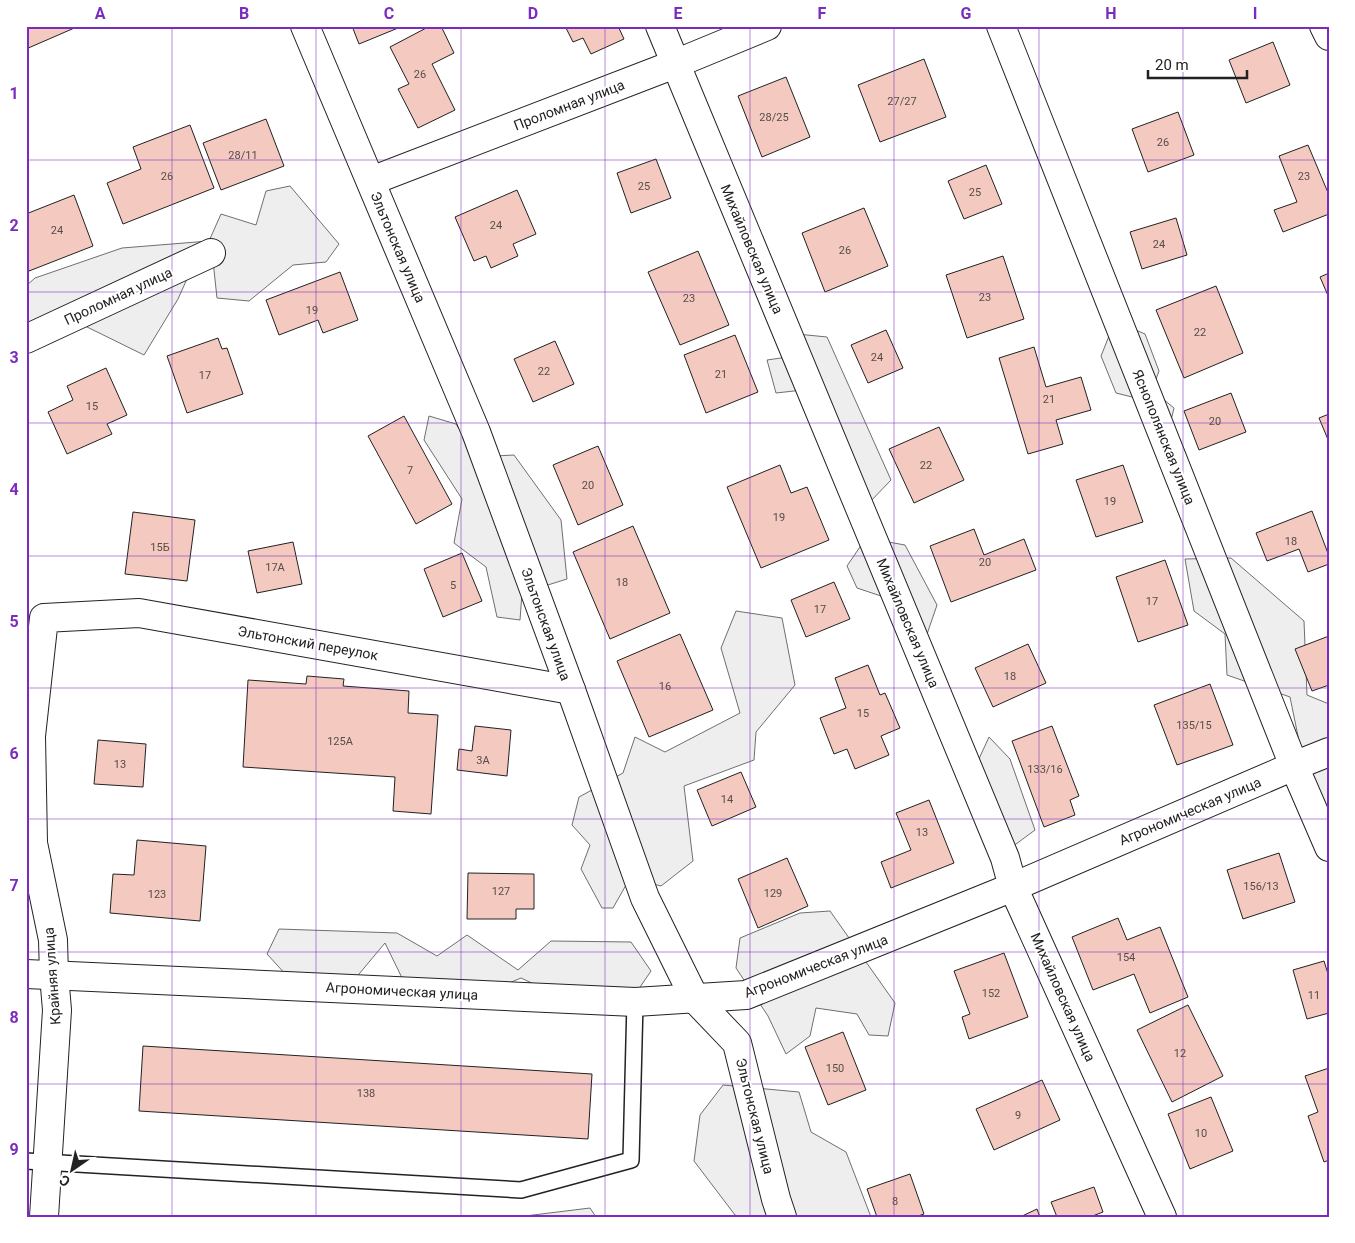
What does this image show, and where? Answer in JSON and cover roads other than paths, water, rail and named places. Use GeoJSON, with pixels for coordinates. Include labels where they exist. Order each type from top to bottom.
{"type":"FeatureCollection","features":[{"type":"Feature","properties":{"kind":"street","name":"Эльтонская улица"},"geometry":{"type":"LineString","coordinates":[[305,26],[476,432],[571,690],[644,898],[695,998],[737,1043],[782,1217]]}},
{"type":"Feature","properties":{"kind":"street","name":"Михайловская улица"},"geometry":{"type":"LineString","coordinates":[[660,26],[1002,849],[1013,887],[1162,1217]]}},
{"type":"Feature","properties":{"kind":"street","name":"Проломная улица"},"geometry":{"type":"LineString","coordinates":[[371,181],[676,64],[766,26]]}},
{"type":"Feature","properties":{"kind":"street","name":"Яснополянская улица"},"geometry":{"type":"LineString","coordinates":[[1001,26],[1294,766],[1329,847]]}},
{"type":"Feature","properties":{"kind":"street"},"geometry":{"type":"LineString","coordinates":[[1324,26],[1329,36]]}},
{"type":"Feature","properties":{"kind":"street","name":"Проломная улица"},"geometry":{"type":"LineString","coordinates":[[26,340],[211,253]]}},
{"type":"Feature","properties":{"kind":"street","name":"Эльтонский переулок"},"geometry":{"type":"LineString","coordinates":[[44,618],[139,613],[571,690]]}},
{"type":"Feature","properties":{"kind":"street","name":"Крайняя улица"},"geometry":{"type":"LineString","coordinates":[[44,618],[30,736],[33,843],[53,940],[57,1010],[37,1162],[44,1217]]}},
{"type":"Feature","properties":{"kind":"street","name":"Агрономическая улица"},"geometry":{"type":"LineString","coordinates":[[26,974],[634,1002],[746,995],[1013,887],[1329,752]]}},
{"type":"Feature","properties":{"kind":"lane"},"geometry":{"type":"LineString","coordinates":[[37,1162],[521,1190],[631,1160],[634,1002]]}}]}
